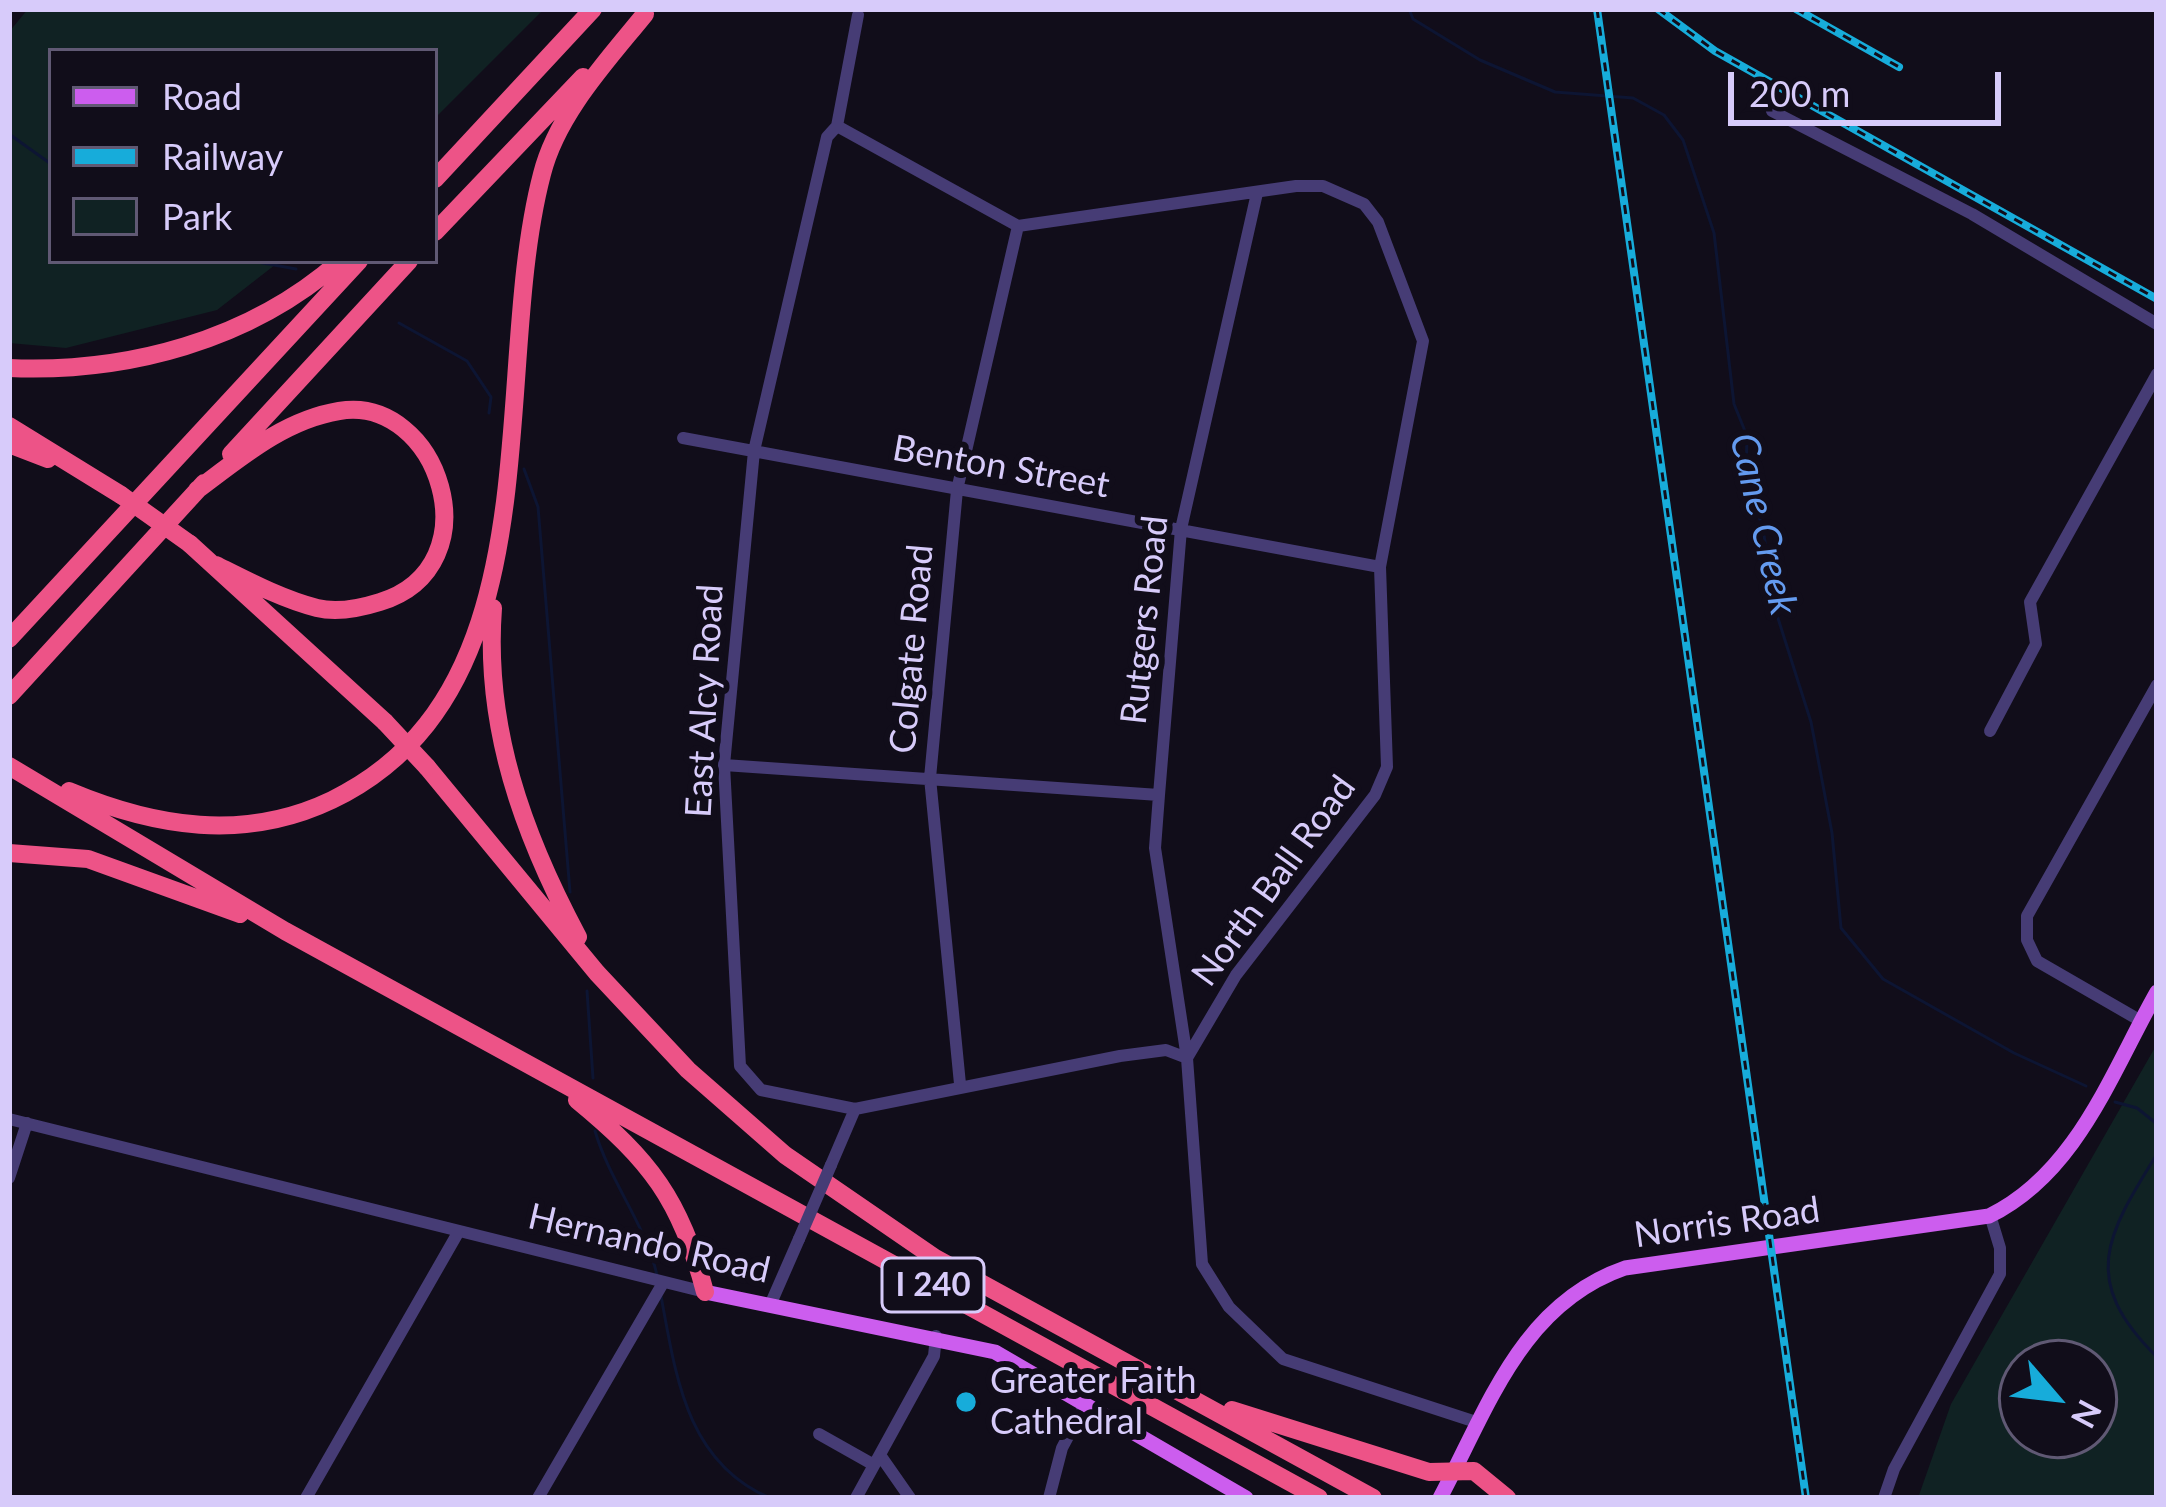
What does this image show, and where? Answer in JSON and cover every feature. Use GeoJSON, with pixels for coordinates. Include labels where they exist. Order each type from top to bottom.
{"type":"FeatureCollection","features":[{"type":"Feature","properties":{"kind":"highway"},"geometry":{"type":"LineString","coordinates":[[438,176],[593,9]]}},
{"type":"Feature","properties":{"kind":"highway"},"geometry":{"type":"LineString","coordinates":[[438,229],[646,11]]}},
{"type":"Feature","properties":{"kind":"highway"},"geometry":{"type":"LineString","coordinates":[[597,973],[540,866],[509,780],[494,697],[491,627],[526,261],[542,169],[585,89],[646,11]]}},
{"type":"Feature","properties":{"kind":"highway"},"geometry":{"type":"LineString","coordinates":[[438,164],[489,121]]}},
{"type":"Feature","properties":{"kind":"highway"},"geometry":{"type":"LineString","coordinates":[[9,368],[129,364],[205,340],[267,311],[336,264]]}},
{"type":"Feature","properties":{"kind":"highway"},"geometry":{"type":"LineString","coordinates":[[9,639],[356,264]]}},
{"type":"Feature","properties":{"kind":"highway"},"geometry":{"type":"LineString","coordinates":[[9,696],[406,264]]}},
{"type":"Feature","properties":{"kind":"highway"},"geometry":{"type":"LineString","coordinates":[[197,490],[258,444],[307,419],[345,410],[392,422],[422,446],[440,479],[441,548],[422,577],[393,598],[358,608],[320,609],[216,565]]}},
{"type":"Feature","properties":{"kind":"highway"},"geometry":{"type":"LineString","coordinates":[[9,426],[92,476]]}},
{"type":"Feature","properties":{"kind":"highway"},"geometry":{"type":"LineString","coordinates":[[9,444],[92,476]]}},
{"type":"Feature","properties":{"kind":"highway","name":"I 240"},"geometry":{"type":"LineString","coordinates":[[92,476],[216,565],[385,722],[597,973],[688,1070],[829,1187],[935,1258],[1373,1498]]}},
{"type":"Feature","properties":{"kind":"highway"},"geometry":{"type":"LineString","coordinates":[[9,766],[131,817],[191,826],[233,826],[312,809],[369,777],[429,725],[457,682],[481,626],[498,539]]}},
{"type":"Feature","properties":{"kind":"highway"},"geometry":{"type":"LineString","coordinates":[[9,766],[285,931]]}},
{"type":"Feature","properties":{"kind":"highway"},"geometry":{"type":"LineString","coordinates":[[9,853],[88,859],[285,931]]}},
{"type":"Feature","properties":{"kind":"highway","name":"I 240"},"geometry":{"type":"LineString","coordinates":[[285,931],[1318,1498]]}},
{"type":"Feature","properties":{"kind":"highway"},"geometry":{"type":"LineString","coordinates":[[545,1075],[657,1175],[684,1220],[705,1292]]}},
{"type":"Feature","properties":{"kind":"highway"},"geometry":{"type":"LineString","coordinates":[[1180,1392],[1293,1433],[1429,1472],[1474,1471],[1507,1498]]}},
{"type":"Feature","properties":{"kind":"main road","name":"Norris Road"},"geometry":{"type":"LineString","coordinates":[[1441,1496],[1531,1331],[1556,1304],[1592,1280],[1625,1268],[1990,1215],[2023,1199],[2096,1109],[2157,992]]}},
{"type":"Feature","properties":{"kind":"main road","name":"Hernando Road"},"geometry":{"type":"LineString","coordinates":[[705,1292],[936,1336],[995,1352],[1246,1498]]}},
{"type":"Feature","properties":{"kind":"street","name":"East Alcy Road"},"geometry":{"type":"LineString","coordinates":[[855,1109],[761,1090],[740,1066],[724,766],[754,451],[826,136],[837,126],[858,16]]}},
{"type":"Feature","properties":{"kind":"street"},"geometry":{"type":"LineString","coordinates":[[1772,111],[1972,214],[2157,324]]}},
{"type":"Feature","properties":{"kind":"street"},"geometry":{"type":"LineString","coordinates":[[837,126],[1018,226],[1258,193]]}},
{"type":"Feature","properties":{"kind":"street","name":"North Ball Road"},"geometry":{"type":"LineString","coordinates":[[1187,1058],[1236,975],[1383,780],[1387,737],[1380,567],[1423,341],[1378,222],[1347,193],[1296,186],[1258,193]]}},
{"type":"Feature","properties":{"kind":"street","name":"Rutgers Road"},"geometry":{"type":"LineString","coordinates":[[1187,1058],[1156,848],[1159,795],[1181,530],[1258,193]]}},
{"type":"Feature","properties":{"kind":"street","name":"Colgate Road"},"geometry":{"type":"LineString","coordinates":[[961,1084],[930,778],[957,490],[1018,226]]}},
{"type":"Feature","properties":{"kind":"street"},"geometry":{"type":"LineString","coordinates":[[1990,731],[2036,644],[2030,602],[2157,374]]}},
{"type":"Feature","properties":{"kind":"street","name":"Benton Street"},"geometry":{"type":"LineString","coordinates":[[683,438],[1380,567]]}},
{"type":"Feature","properties":{"kind":"street"},"geometry":{"type":"LineString","coordinates":[[2140,1021],[2037,961],[2027,940],[2027,916],[2157,686]]}},
{"type":"Feature","properties":{"kind":"street"},"geometry":{"type":"LineString","coordinates":[[724,766],[1159,795]]}},
{"type":"Feature","properties":{"kind":"street"},"geometry":{"type":"LineString","coordinates":[[771,1303],[855,1109],[961,1084],[1166,1050],[1187,1058],[1202,1264],[1229,1307],[1283,1359],[1478,1423]]}},
{"type":"Feature","properties":{"kind":"street","name":"Hernando Road"},"geometry":{"type":"LineString","coordinates":[[9,1119],[705,1292]]}},
{"type":"Feature","properties":{"kind":"street"},"geometry":{"type":"LineString","coordinates":[[9,1178],[27,1124]]}},
{"type":"Feature","properties":{"kind":"street"},"geometry":{"type":"LineString","coordinates":[[1885,1498],[1894,1469],[2000,1274],[2000,1248],[1990,1215]]}},
{"type":"Feature","properties":{"kind":"street"},"geometry":{"type":"LineString","coordinates":[[306,1498],[459,1231]]}},
{"type":"Feature","properties":{"kind":"street"},"geometry":{"type":"LineString","coordinates":[[538,1498],[663,1283]]}},
{"type":"Feature","properties":{"kind":"street"},"geometry":{"type":"LineString","coordinates":[[856,1498],[934,1356],[936,1336]]}},
{"type":"Feature","properties":{"kind":"street"},"geometry":{"type":"LineString","coordinates":[[1049,1498],[1062,1448],[1086,1403]]}},
{"type":"Feature","properties":{"kind":"street"},"geometry":{"type":"LineString","coordinates":[[819,1434],[877,1460],[910,1498]]}},
{"type":"Feature","properties":{"kind":"green space"},"geometry":{"type":"Polygon","coordinates":[[[28,9],[544,9],[438,115],[438,48],[48,48],[48,264],[276,264],[217,310],[66,348],[9,343],[9,32],[28,9]]]}},
{"type":"Feature","properties":{"kind":"green space"},"geometry":{"type":"Polygon","coordinates":[[[2157,1044],[2157,1498],[1918,1498],[1951,1404],[2157,1044]]]}},
{"type":"Feature","properties":{"kind":"waterway","name":"Cane Creek"},"geometry":{"type":"LineString","coordinates":[[1409,9],[1413,19],[1480,60],[1555,92],[1633,98],[1664,115],[1683,140],[1714,233],[1734,404],[1747,436],[1746,476],[1763,529],[1776,612],[1811,722],[1832,833],[1841,928],[1883,979],[2014,1053],[2086,1086]]}},
{"type":"Feature","properties":{"kind":"waterway"},"geometry":{"type":"LineString","coordinates":[[9,134],[48,162]]}},
{"type":"Feature","properties":{"kind":"waterway"},"geometry":{"type":"LineString","coordinates":[[268,264],[296,269]]}},
{"type":"Feature","properties":{"kind":"waterway"},"geometry":{"type":"LineString","coordinates":[[399,323],[467,361],[491,397],[489,413]]}},
{"type":"Feature","properties":{"kind":"waterway"},"geometry":{"type":"LineString","coordinates":[[524,469],[538,507],[570,892]]}},
{"type":"Feature","properties":{"kind":"waterway"},"geometry":{"type":"LineString","coordinates":[[587,991],[593,1078]]}},
{"type":"Feature","properties":{"kind":"waterway","name":"Cane Creek"},"geometry":{"type":"LineString","coordinates":[[2115,1102],[2137,1108],[2157,1124]]}},
{"type":"Feature","properties":{"kind":"waterway"},"geometry":{"type":"LineString","coordinates":[[595,1131],[657,1275]]}},
{"type":"Feature","properties":{"kind":"waterway","name":"Cane Creek"},"geometry":{"type":"LineString","coordinates":[[2157,1154],[2125,1209],[2109,1257],[2109,1281],[2117,1304],[2157,1357]]}},
{"type":"Feature","properties":{"kind":"waterway"},"geometry":{"type":"LineString","coordinates":[[661,1296],[680,1386],[703,1439],[742,1482],[770,1498]]}},
{"type":"Feature","properties":{"kind":"railway"},"geometry":{"type":"LineString","coordinates":[[1597,9],[1806,1498]]}},
{"type":"Feature","properties":{"kind":"railway"},"geometry":{"type":"LineString","coordinates":[[1658,9],[1715,51],[2157,299]]}},
{"type":"Feature","properties":{"kind":"railway"},"geometry":{"type":"LineString","coordinates":[[1796,9],[1899,67]]}},
{"type":"Feature","properties":{"kind":"place","name":"Greater Faith Cathedral"},"geometry":{"type":"Point","coordinates":[966,1402]}}]}
